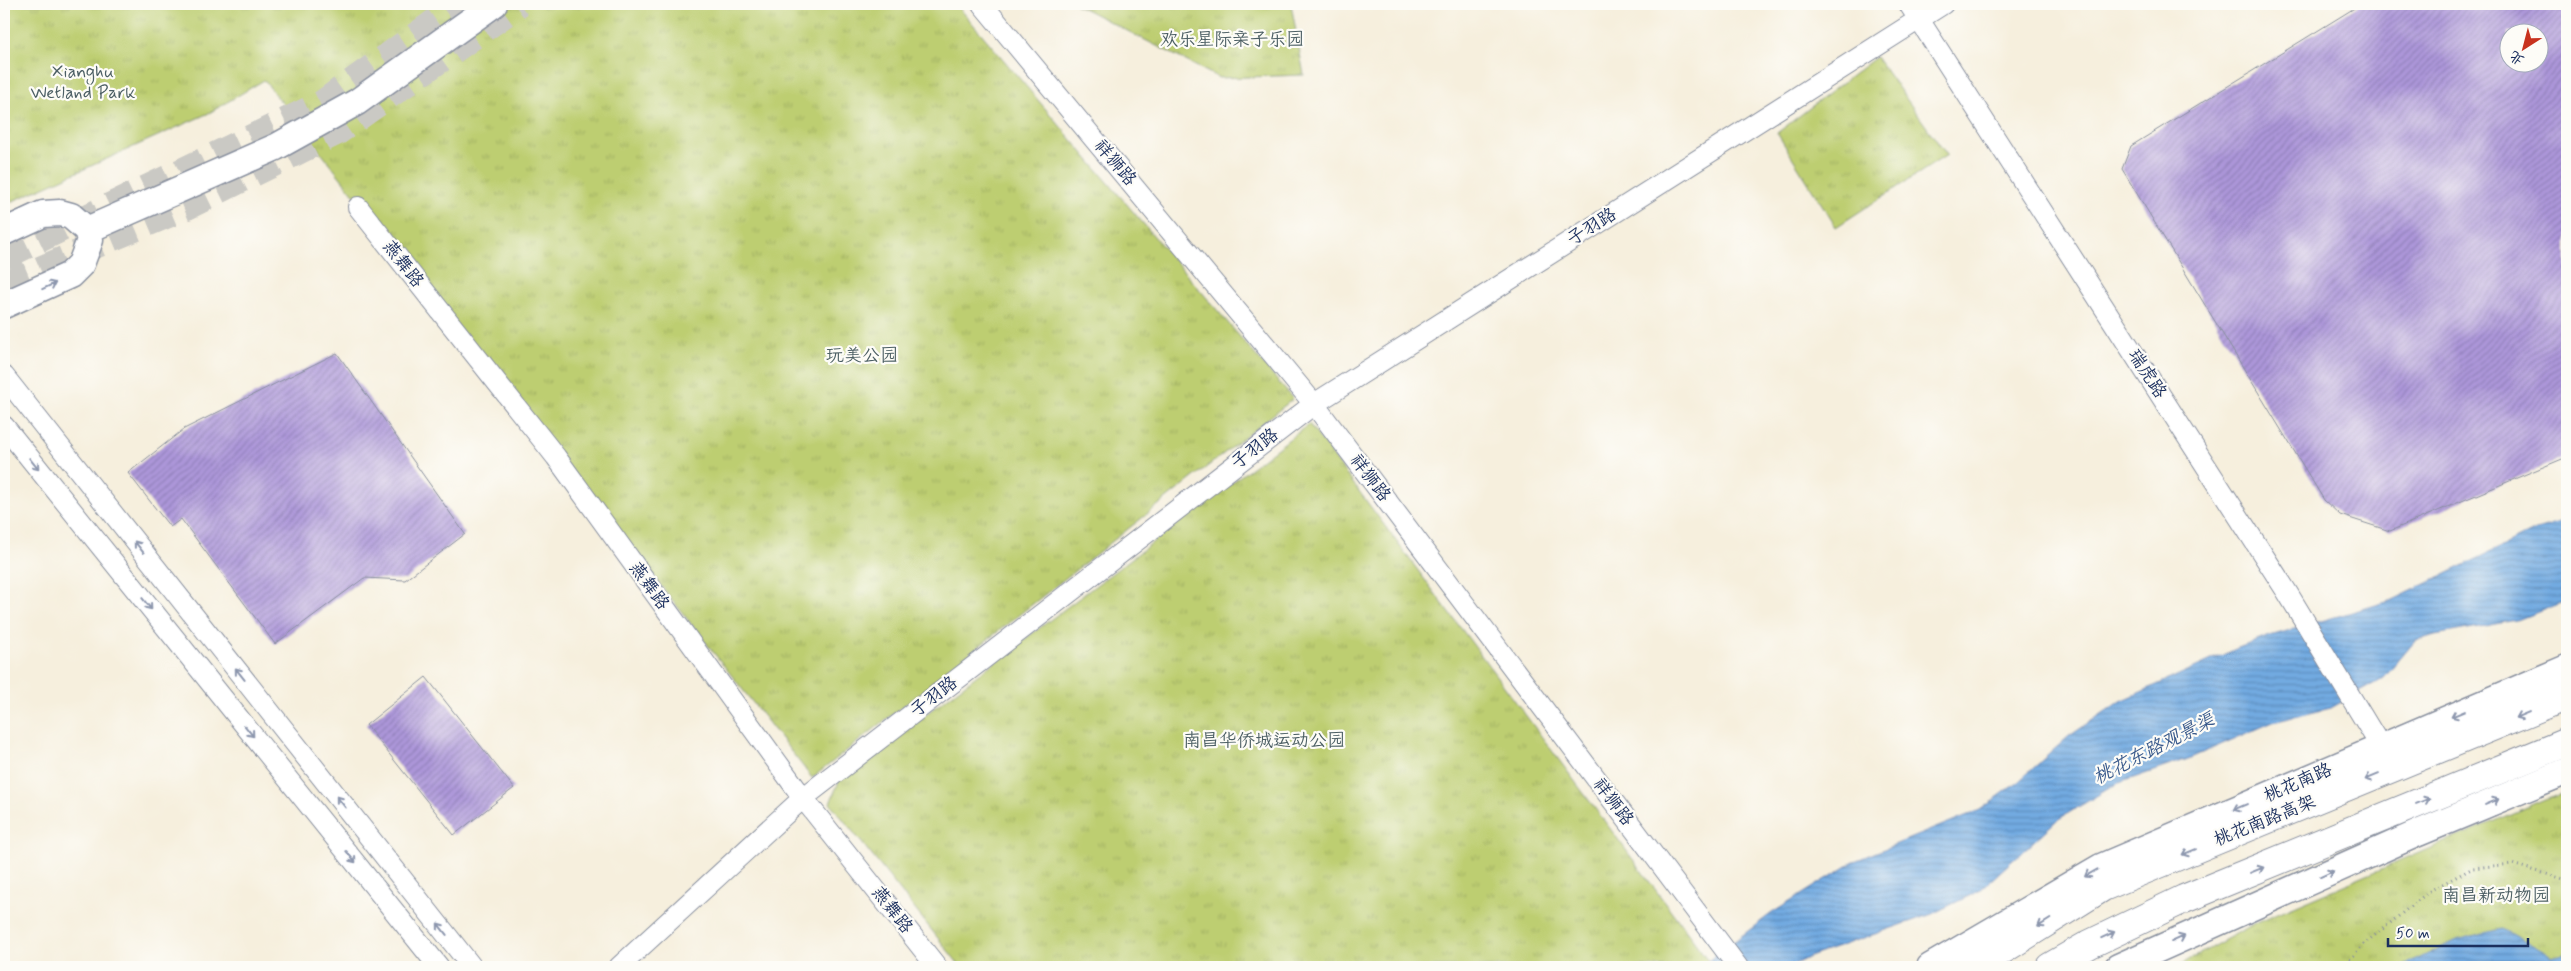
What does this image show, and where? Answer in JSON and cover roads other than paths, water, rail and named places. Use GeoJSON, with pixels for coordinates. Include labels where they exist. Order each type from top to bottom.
{"type":"FeatureCollection","features":[{"type":"Feature","properties":{"kind":"highway","name":"桃花南路高架"},"geometry":{"type":"LineString","coordinates":[[1975,967],[2102,887],[2567,696]]}},
{"type":"Feature","properties":{"kind":"highway"},"geometry":{"type":"LineString","coordinates":[[2050,967],[2090,944],[2184,899],[2567,742]]}},
{"type":"Feature","properties":{"kind":"main road"},"geometry":{"type":"LineString","coordinates":[[87,230],[276,147],[357,102],[494,4]]}},
{"type":"Feature","properties":{"kind":"main road"},"geometry":{"type":"LineString","coordinates":[[4,232],[43,214],[60,213],[72,216],[87,230],[90,240],[81,264],[70,275],[4,305]]}},
{"type":"Feature","properties":{"kind":"main road","name":"桃花南路"},"geometry":{"type":"LineString","coordinates":[[1930,967],[2101,867],[2567,668]]}},
{"type":"Feature","properties":{"kind":"main road"},"geometry":{"type":"LineString","coordinates":[[2118,967],[2418,833],[2567,771]]}},
{"type":"Feature","properties":{"kind":"street","name":"祥狮路"},"geometry":{"type":"LineString","coordinates":[[982,4],[1314,404],[1738,967]]}},
{"type":"Feature","properties":{"kind":"street","name":"子羽路"},"geometry":{"type":"LineString","coordinates":[[619,967],[803,798],[1314,404],[1914,11],[1943,4]]}},
{"type":"Feature","properties":{"kind":"street","name":"瑞虎路"},"geometry":{"type":"LineString","coordinates":[[1914,11],[2287,592],[2359,707],[2381,747]]}},
{"type":"Feature","properties":{"kind":"street","name":"燕舞路"},"geometry":{"type":"LineString","coordinates":[[358,207],[556,457],[803,798],[937,967]]}},
{"type":"Feature","properties":{"kind":"street"},"geometry":{"type":"LineString","coordinates":[[4,376],[472,967]]}},
{"type":"Feature","properties":{"kind":"street"},"geometry":{"type":"LineString","coordinates":[[4,426],[439,967]]}},
{"type":"Feature","properties":{"kind":"water","name":"桃花东路观景渠"},"geometry":{"type":"Polygon","coordinates":[[[2567,521],[2567,601],[2517,620],[2435,635],[2415,641],[2384,678],[2331,708],[2273,722],[2188,759],[2116,784],[2057,820],[1979,891],[1932,914],[1812,956],[1788,967],[1700,967],[1772,913],[1857,860],[1980,810],[2018,782],[2068,737],[2119,702],[2238,648],[2270,636],[2393,600],[2536,530],[2567,521]]]}},
{"type":"Feature","properties":{"kind":"water"},"geometry":{"type":"Polygon","coordinates":[[[2502,929],[2552,957],[2567,953],[2567,967],[2402,967],[2456,940],[2502,929]]]}},
{"type":"Feature","properties":{"kind":"tunnel"},"geometry":{"type":"LineString","coordinates":[[4,257],[322,103],[459,4]]}},
{"type":"Feature","properties":{"kind":"tunnel"},"geometry":{"type":"LineString","coordinates":[[4,284],[187,207],[338,132],[520,4]]}},
{"type":"Feature","properties":{"kind":"park label","name":"欢乐星际亲子乐园"},"geometry":{"type":"Point","coordinates":[1232,40]}},
{"type":"Feature","properties":{"kind":"park label","name":"Xianghu Wetland Park"},"geometry":{"type":"Point","coordinates":[83,82]}},
{"type":"Feature","properties":{"kind":"park label","name":"玩美公园"},"geometry":{"type":"Point","coordinates":[862,356]}},
{"type":"Feature","properties":{"kind":"park label","name":"南昌华侨城运动公园"},"geometry":{"type":"Point","coordinates":[1264,741]}},
{"type":"Feature","properties":{"kind":"park label","name":"南昌新动物园"},"geometry":{"type":"Point","coordinates":[2496,896]}}]}
